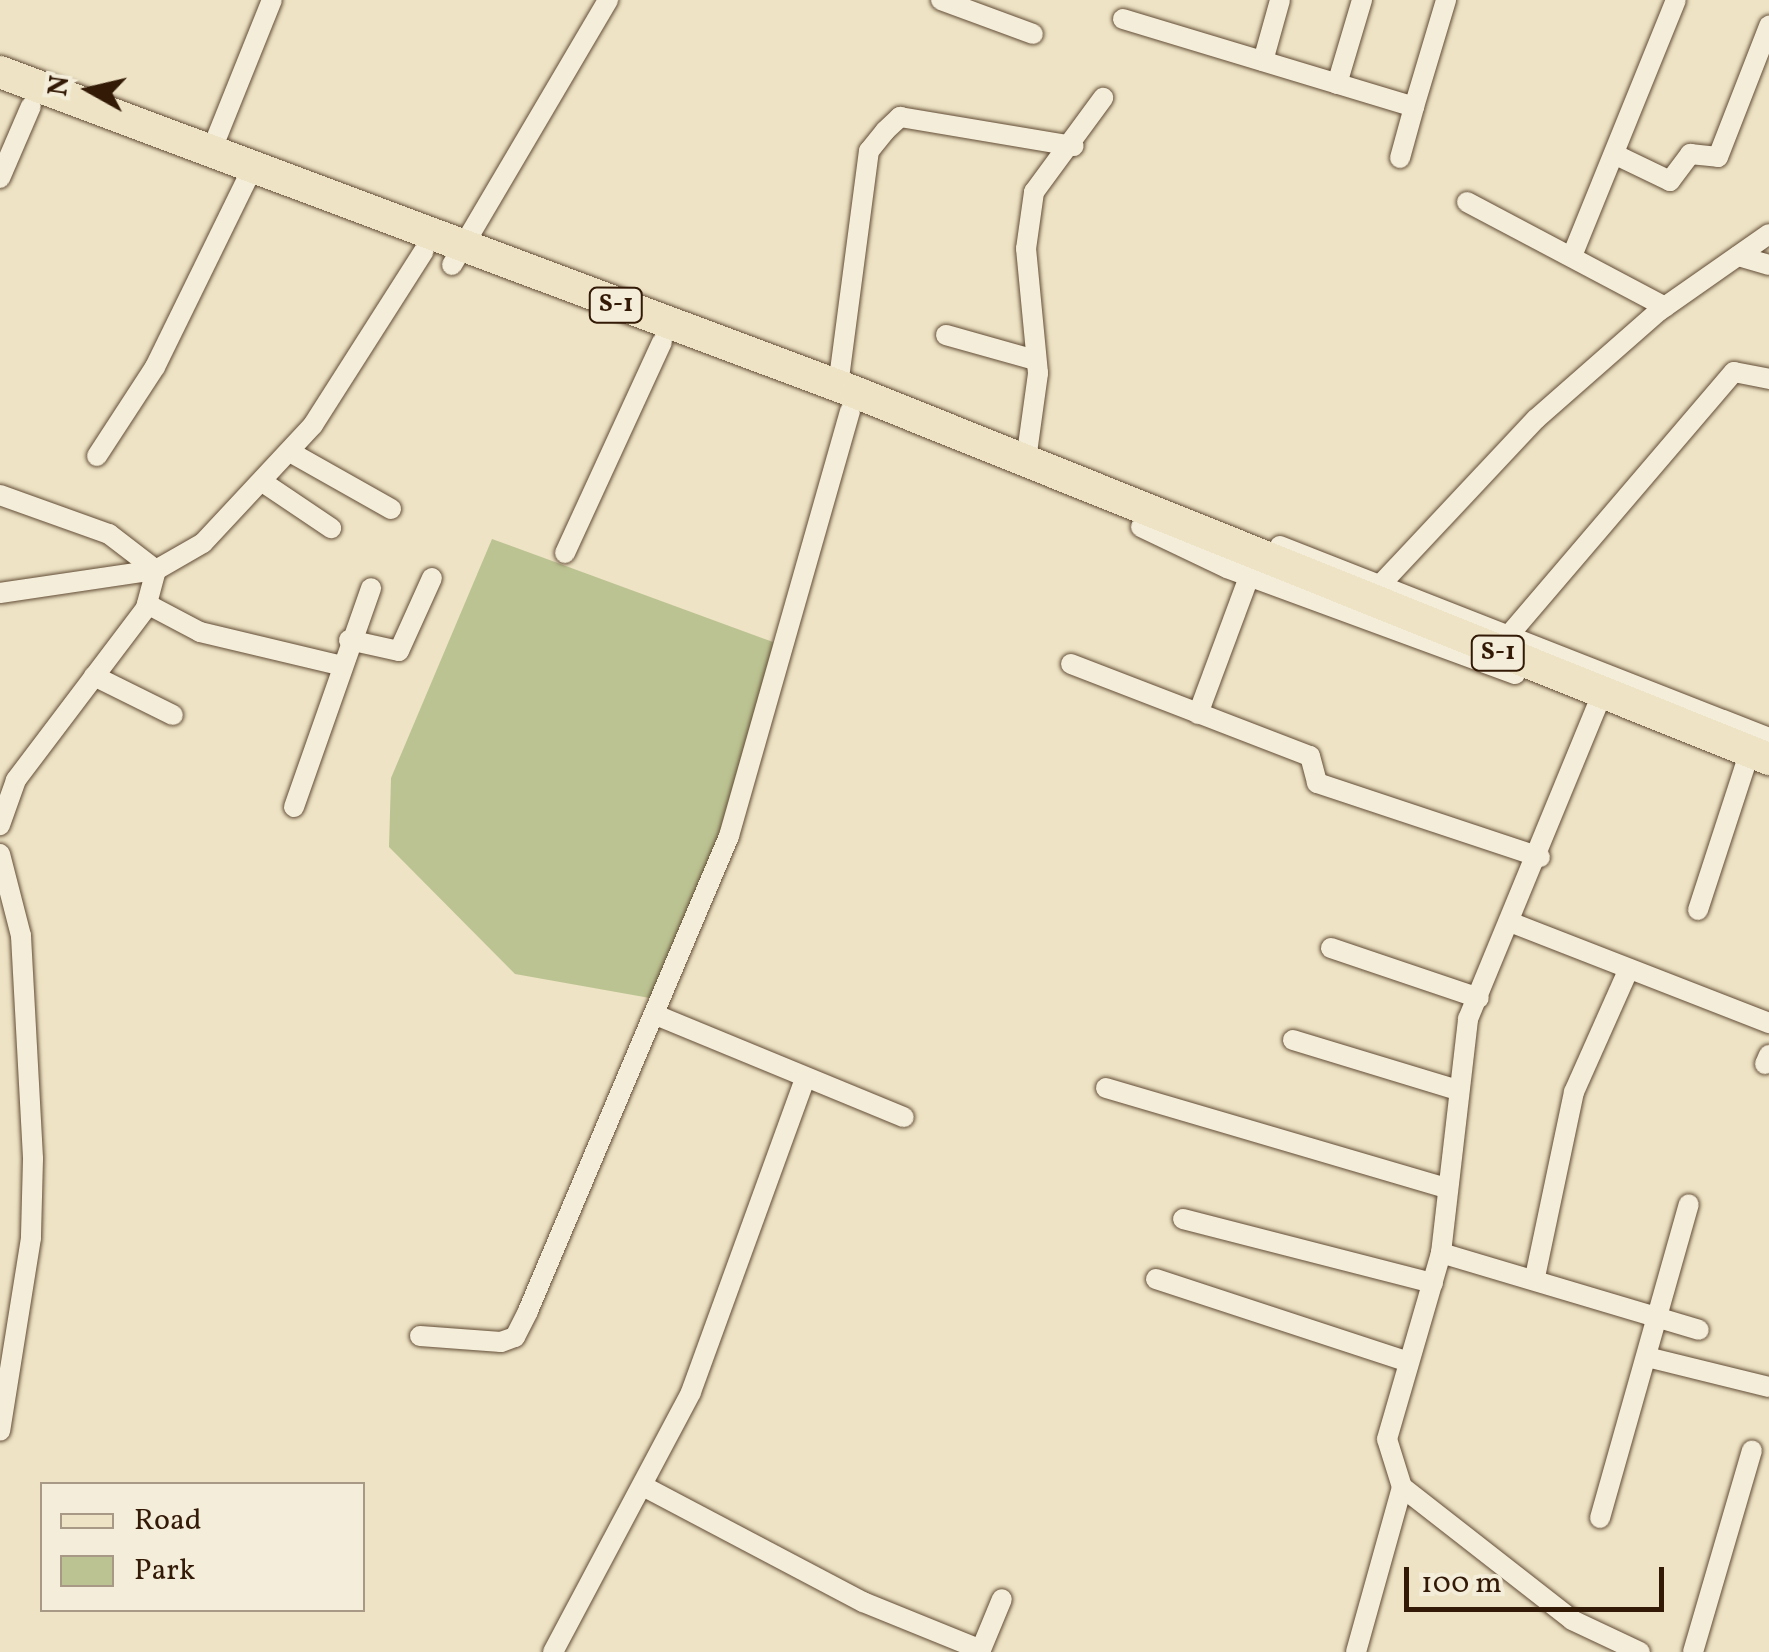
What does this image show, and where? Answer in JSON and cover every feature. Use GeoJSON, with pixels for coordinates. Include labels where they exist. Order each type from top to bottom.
{"type":"FeatureCollection","features":[{"type":"Feature","properties":{"kind":"main road","name":"S-1"},"geometry":{"type":"LineString","coordinates":[[0,72],[210,154],[248,178]]}},
{"type":"Feature","properties":{"kind":"main road","name":"S-1"},"geometry":{"type":"LineString","coordinates":[[0,93],[248,178],[662,342],[1026,460],[1145,517]]}},
{"type":"Feature","properties":{"kind":"main road","name":"S-1"},"geometry":{"type":"LineString","coordinates":[[446,255],[844,399],[1228,547],[1758,761]]}},
{"type":"Feature","properties":{"kind":"street"},"geometry":{"type":"LineString","coordinates":[[210,154],[272,0]]}},
{"type":"Feature","properties":{"kind":"street"},"geometry":{"type":"LineString","coordinates":[[0,593],[156,570],[204,543],[264,483],[446,255],[608,0]]}},
{"type":"Feature","properties":{"kind":"street"},"geometry":{"type":"LineString","coordinates":[[941,0],[1033,34]]}},
{"type":"Feature","properties":{"kind":"street"},"geometry":{"type":"LineString","coordinates":[[1262,61],[1280,0]]}},
{"type":"Feature","properties":{"kind":"street"},"geometry":{"type":"LineString","coordinates":[[1337,84],[1362,0]]}},
{"type":"Feature","properties":{"kind":"street"},"geometry":{"type":"LineString","coordinates":[[1400,158],[1446,0]]}},
{"type":"Feature","properties":{"kind":"street"},"geometry":{"type":"LineString","coordinates":[[1572,256],[1676,0]]}},
{"type":"Feature","properties":{"kind":"street"},"geometry":{"type":"LineString","coordinates":[[1123,19],[1414,107]]}},
{"type":"Feature","properties":{"kind":"street"},"geometry":{"type":"LineString","coordinates":[[1616,155],[1670,181],[1690,154],[1718,157],[1769,26]]}},
{"type":"Feature","properties":{"kind":"street"},"geometry":{"type":"LineString","coordinates":[[1026,460],[1035,360],[1026,249],[1034,192],[1074,146],[1103,98]]}},
{"type":"Feature","properties":{"kind":"street"},"geometry":{"type":"LineString","coordinates":[[0,178],[31,106]]}},
{"type":"Feature","properties":{"kind":"street"},"geometry":{"type":"LineString","coordinates":[[420,1336],[515,1337],[656,1015],[729,836],[844,399],[869,151],[900,117],[1074,146]]}},
{"type":"Feature","properties":{"kind":"street"},"geometry":{"type":"LineString","coordinates":[[97,456],[155,366],[248,178]]}},
{"type":"Feature","properties":{"kind":"street"},"geometry":{"type":"LineString","coordinates":[[1467,202],[1664,307]]}},
{"type":"Feature","properties":{"kind":"street"},"geometry":{"type":"LineString","coordinates":[[1381,584],[1475,475],[1664,307],[1769,234]]}},
{"type":"Feature","properties":{"kind":"street"},"geometry":{"type":"LineString","coordinates":[[1738,256],[1769,265]]}},
{"type":"Feature","properties":{"kind":"street"},"geometry":{"type":"LineString","coordinates":[[946,335],[1035,360]]}},
{"type":"Feature","properties":{"kind":"street"},"geometry":{"type":"LineString","coordinates":[[566,554],[662,342]]}},
{"type":"Feature","properties":{"kind":"street"},"geometry":{"type":"LineString","coordinates":[[1509,635],[1734,372],[1769,379]]}},
{"type":"Feature","properties":{"kind":"street"},"geometry":{"type":"LineString","coordinates":[[290,452],[391,510]]}},
{"type":"Feature","properties":{"kind":"street"},"geometry":{"type":"LineString","coordinates":[[264,483],[331,528]]}},
{"type":"Feature","properties":{"kind":"street"},"geometry":{"type":"LineString","coordinates":[[0,495],[110,534],[156,570]]}},
{"type":"Feature","properties":{"kind":"street"},"geometry":{"type":"LineString","coordinates":[[1145,517],[1230,527],[1769,738]]}},
{"type":"Feature","properties":{"kind":"street"},"geometry":{"type":"LineString","coordinates":[[1145,517],[1249,577],[1758,761],[1769,772]]}},
{"type":"Feature","properties":{"kind":"street"},"geometry":{"type":"LineString","coordinates":[[2,812],[147,604],[156,570]]}},
{"type":"Feature","properties":{"kind":"street"},"geometry":{"type":"LineString","coordinates":[[1198,714],[1249,577]]}},
{"type":"Feature","properties":{"kind":"street"},"geometry":{"type":"LineString","coordinates":[[349,640],[399,651],[432,578]]}},
{"type":"Feature","properties":{"kind":"street"},"geometry":{"type":"LineString","coordinates":[[294,807],[339,665],[371,588]]}},
{"type":"Feature","properties":{"kind":"street"},"geometry":{"type":"LineString","coordinates":[[147,604],[200,632],[339,665]]}},
{"type":"Feature","properties":{"kind":"street"},"geometry":{"type":"LineString","coordinates":[[1071,664],[1310,756],[1317,783],[1540,857]]}},
{"type":"Feature","properties":{"kind":"street"},"geometry":{"type":"LineString","coordinates":[[94,676],[172,715]]}},
{"type":"Feature","properties":{"kind":"street"},"geometry":{"type":"LineString","coordinates":[[1356,1652],[1402,1487],[1387,1439],[1442,1253],[1454,1089],[1479,998],[1515,924],[1598,704]]}},
{"type":"Feature","properties":{"kind":"street"},"geometry":{"type":"LineString","coordinates":[[1698,910],[1758,761]]}},
{"type":"Feature","properties":{"kind":"street"},"geometry":{"type":"LineString","coordinates":[[0,854],[20,936],[33,1158],[31,1238],[0,1431]]}},
{"type":"Feature","properties":{"kind":"street"},"geometry":{"type":"LineString","coordinates":[[1515,924],[1627,972],[1769,1023]]}},
{"type":"Feature","properties":{"kind":"street"},"geometry":{"type":"LineString","coordinates":[[1331,948],[1479,998]]}},
{"type":"Feature","properties":{"kind":"street"},"geometry":{"type":"LineString","coordinates":[[1535,1277],[1574,1092],[1627,972]]}},
{"type":"Feature","properties":{"kind":"street"},"geometry":{"type":"LineString","coordinates":[[656,1015],[904,1117]]}},
{"type":"Feature","properties":{"kind":"street"},"geometry":{"type":"LineString","coordinates":[[1293,1040],[1454,1089]]}},
{"type":"Feature","properties":{"kind":"street"},"geometry":{"type":"LineString","coordinates":[[552,1652],[643,1486],[742,1272],[805,1079]]}},
{"type":"Feature","properties":{"kind":"street"},"geometry":{"type":"LineString","coordinates":[[1106,1088],[1446,1188]]}},
{"type":"Feature","properties":{"kind":"street"},"geometry":{"type":"LineString","coordinates":[[1600,1518],[1690,1204]]}},
{"type":"Feature","properties":{"kind":"street"},"geometry":{"type":"LineString","coordinates":[[1183,1219],[1432,1283]]}},
{"type":"Feature","properties":{"kind":"street"},"geometry":{"type":"LineString","coordinates":[[1442,1253],[1535,1277],[1699,1330]]}},
{"type":"Feature","properties":{"kind":"street"},"geometry":{"type":"LineString","coordinates":[[1156,1279],[1410,1362]]}},
{"type":"Feature","properties":{"kind":"street"},"geometry":{"type":"LineString","coordinates":[[1646,1358],[1769,1387]]}},
{"type":"Feature","properties":{"kind":"street"},"geometry":{"type":"LineString","coordinates":[[1693,1652],[1752,1450]]}},
{"type":"Feature","properties":{"kind":"street"},"geometry":{"type":"LineString","coordinates":[[643,1486],[863,1602],[981,1651],[1002,1599]]}},
{"type":"Feature","properties":{"kind":"street"},"geometry":{"type":"LineString","coordinates":[[1402,1487],[1572,1620],[1640,1652]]}},
{"type":"Feature","properties":{"kind":"green space"},"geometry":{"type":"Polygon","coordinates":[[[492,539],[784,646],[661,1000],[515,974],[389,847],[391,778],[492,539]]]}}]}
